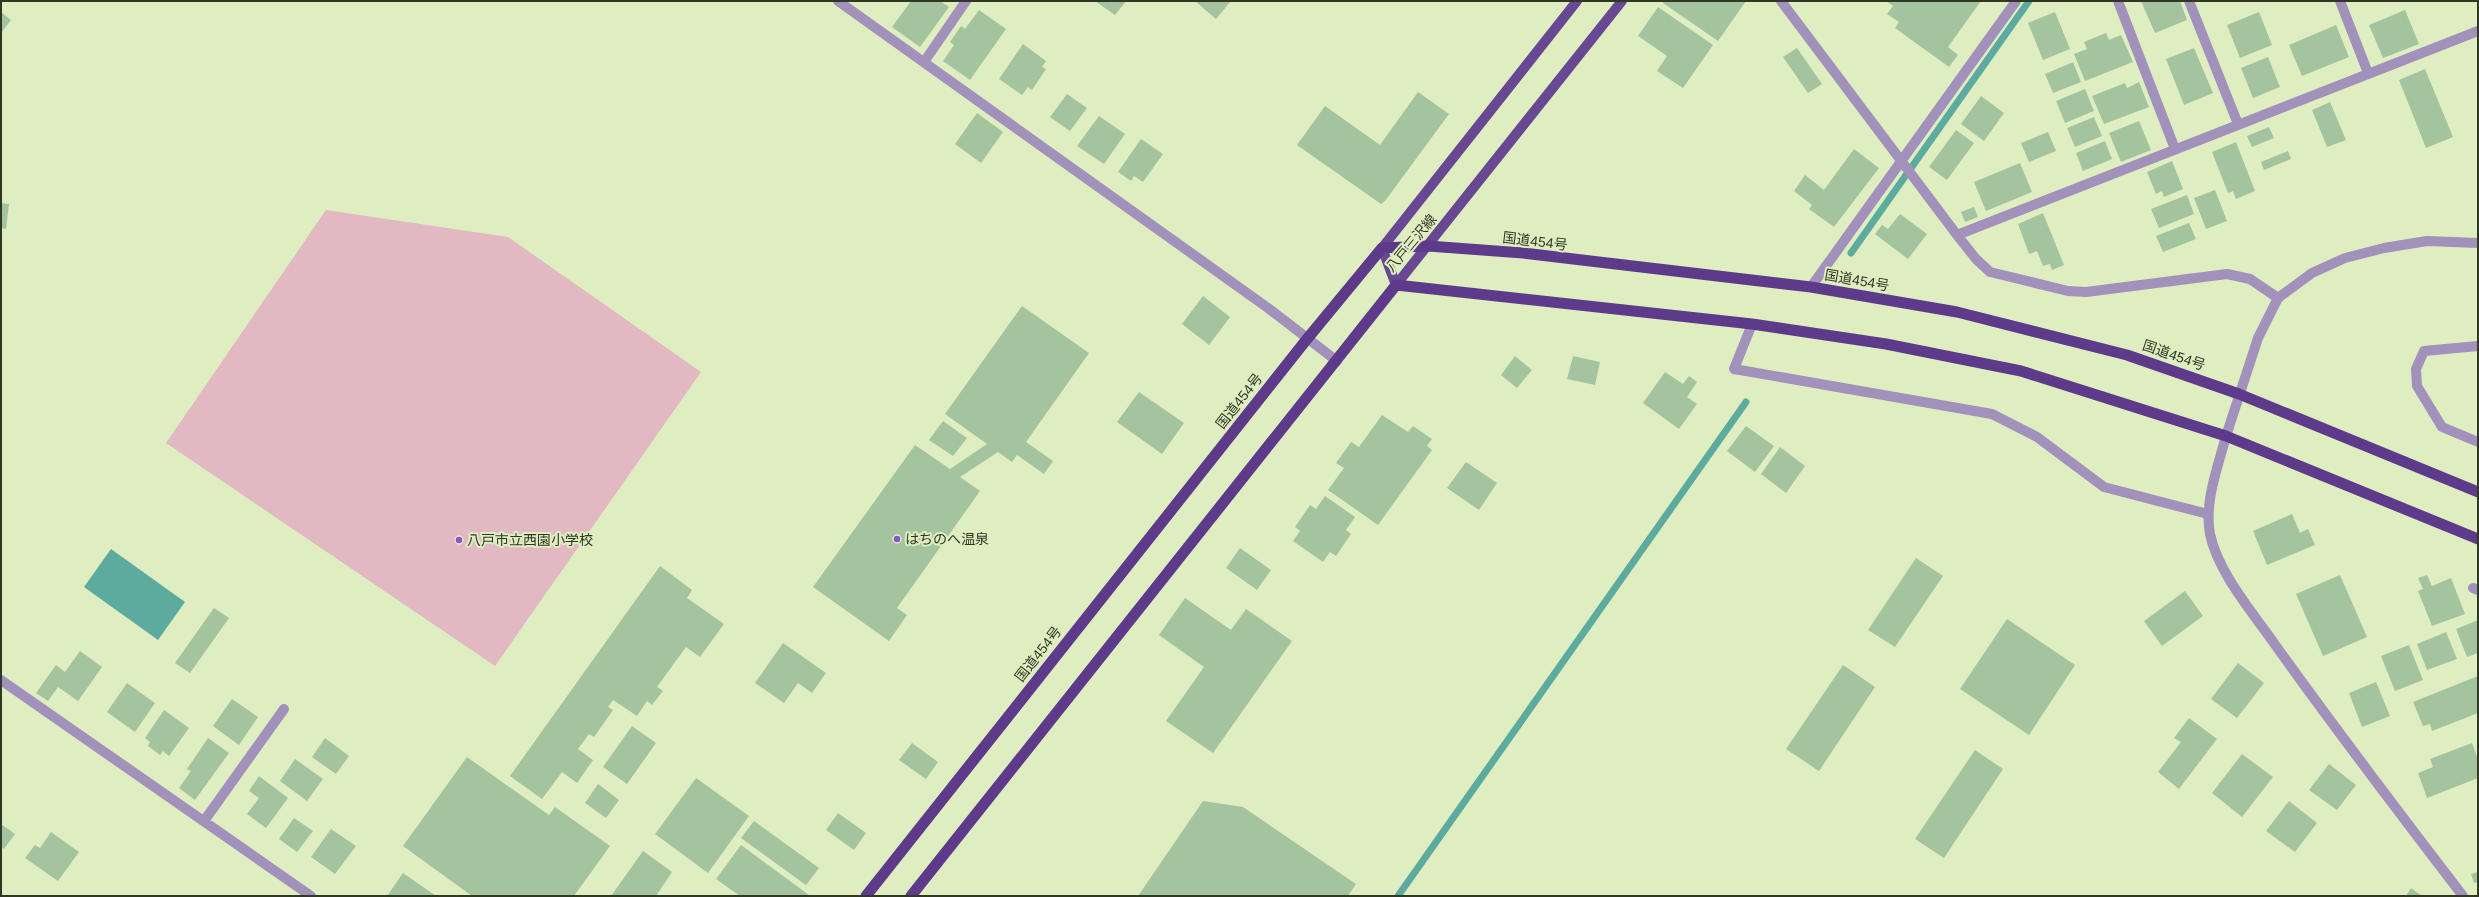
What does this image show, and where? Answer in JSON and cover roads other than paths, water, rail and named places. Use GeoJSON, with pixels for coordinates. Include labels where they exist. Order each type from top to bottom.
{"type":"FeatureCollection","features":[{"type":"Feature","properties":{"kind":"highway","name":"国道454号"},"geometry":{"type":"LineString","coordinates":[[866,896],[1307,339],[1382,248],[1428,246],[1523,253],[1600,264],[1812,287],[1957,312],[2127,355],[2239,394],[2478,492]]}},
{"type":"Feature","properties":{"kind":"highway"},"geometry":{"type":"LineString","coordinates":[[911,896],[1396,285],[1752,324],[1886,344],[2021,371],[2226,436],[2478,539]]}},
{"type":"Feature","properties":{"kind":"main road","name":"八戸三沢線"},"geometry":{"type":"LineString","coordinates":[[1577,1],[1382,248],[1396,285],[1622,1]]}},
{"type":"Feature","properties":{"kind":"street"},"geometry":{"type":"LineString","coordinates":[[838,1],[1262,303],[1336,361]]}},
{"type":"Feature","properties":{"kind":"street"},"geometry":{"type":"LineString","coordinates":[[924,62],[966,1]]}},
{"type":"Feature","properties":{"kind":"street"},"geometry":{"type":"LineString","coordinates":[[1781,1],[1957,235],[1976,259],[1990,272],[2068,291],[2086,292],[2227,274],[2250,279],[2278,298]]}},
{"type":"Feature","properties":{"kind":"street"},"geometry":{"type":"LineString","coordinates":[[1812,287],[2016,1]]}},
{"type":"Feature","properties":{"kind":"street"},"geometry":{"type":"LineString","coordinates":[[2118,1],[2175,149]]}},
{"type":"Feature","properties":{"kind":"street"},"geometry":{"type":"LineString","coordinates":[[2190,1],[2238,124]]}},
{"type":"Feature","properties":{"kind":"street"},"geometry":{"type":"LineString","coordinates":[[2340,1],[2368,73]]}},
{"type":"Feature","properties":{"kind":"street"},"geometry":{"type":"LineString","coordinates":[[1957,235],[2478,31]]}},
{"type":"Feature","properties":{"kind":"street"},"geometry":{"type":"LineString","coordinates":[[2464,896],[2318,705],[2237,590],[2220,560],[2213,541],[2208,514],[2226,436],[2239,394],[2258,338],[2278,298],[2312,272],[2345,258],[2384,248],[2427,242],[2478,243]]}},
{"type":"Feature","properties":{"kind":"street"},"geometry":{"type":"LineString","coordinates":[[1752,324],[1734,369],[1992,414],[2037,437],[2104,487],[2208,514]]}},
{"type":"Feature","properties":{"kind":"street"},"geometry":{"type":"LineString","coordinates":[[2478,346],[2424,351],[2416,369],[2417,386],[2442,427],[2478,442]]}},
{"type":"Feature","properties":{"kind":"street"},"geometry":{"type":"LineString","coordinates":[[1,680],[311,896]]}},
{"type":"Feature","properties":{"kind":"street"},"geometry":{"type":"LineString","coordinates":[[204,821],[284,709]]}},
{"type":"Feature","properties":{"kind":"water"},"geometry":{"type":"Polygon","coordinates":[[[111,549],[185,602],[158,640],[84,587],[111,549]]]}},
{"type":"Feature","properties":{"kind":"waterway"},"geometry":{"type":"LineString","coordinates":[[1851,253],[2029,1]]}},
{"type":"Feature","properties":{"kind":"waterway"},"geometry":{"type":"LineString","coordinates":[[1398,896],[1746,402]]}},
{"type":"Feature","properties":{"kind":"place","name":"はちのへ温泉"},"geometry":{"type":"Point","coordinates":[897,539]}},
{"type":"Feature","properties":{"kind":"place","name":"八戸市立西園小学校"},"geometry":{"type":"Point","coordinates":[459,540]}}]}
